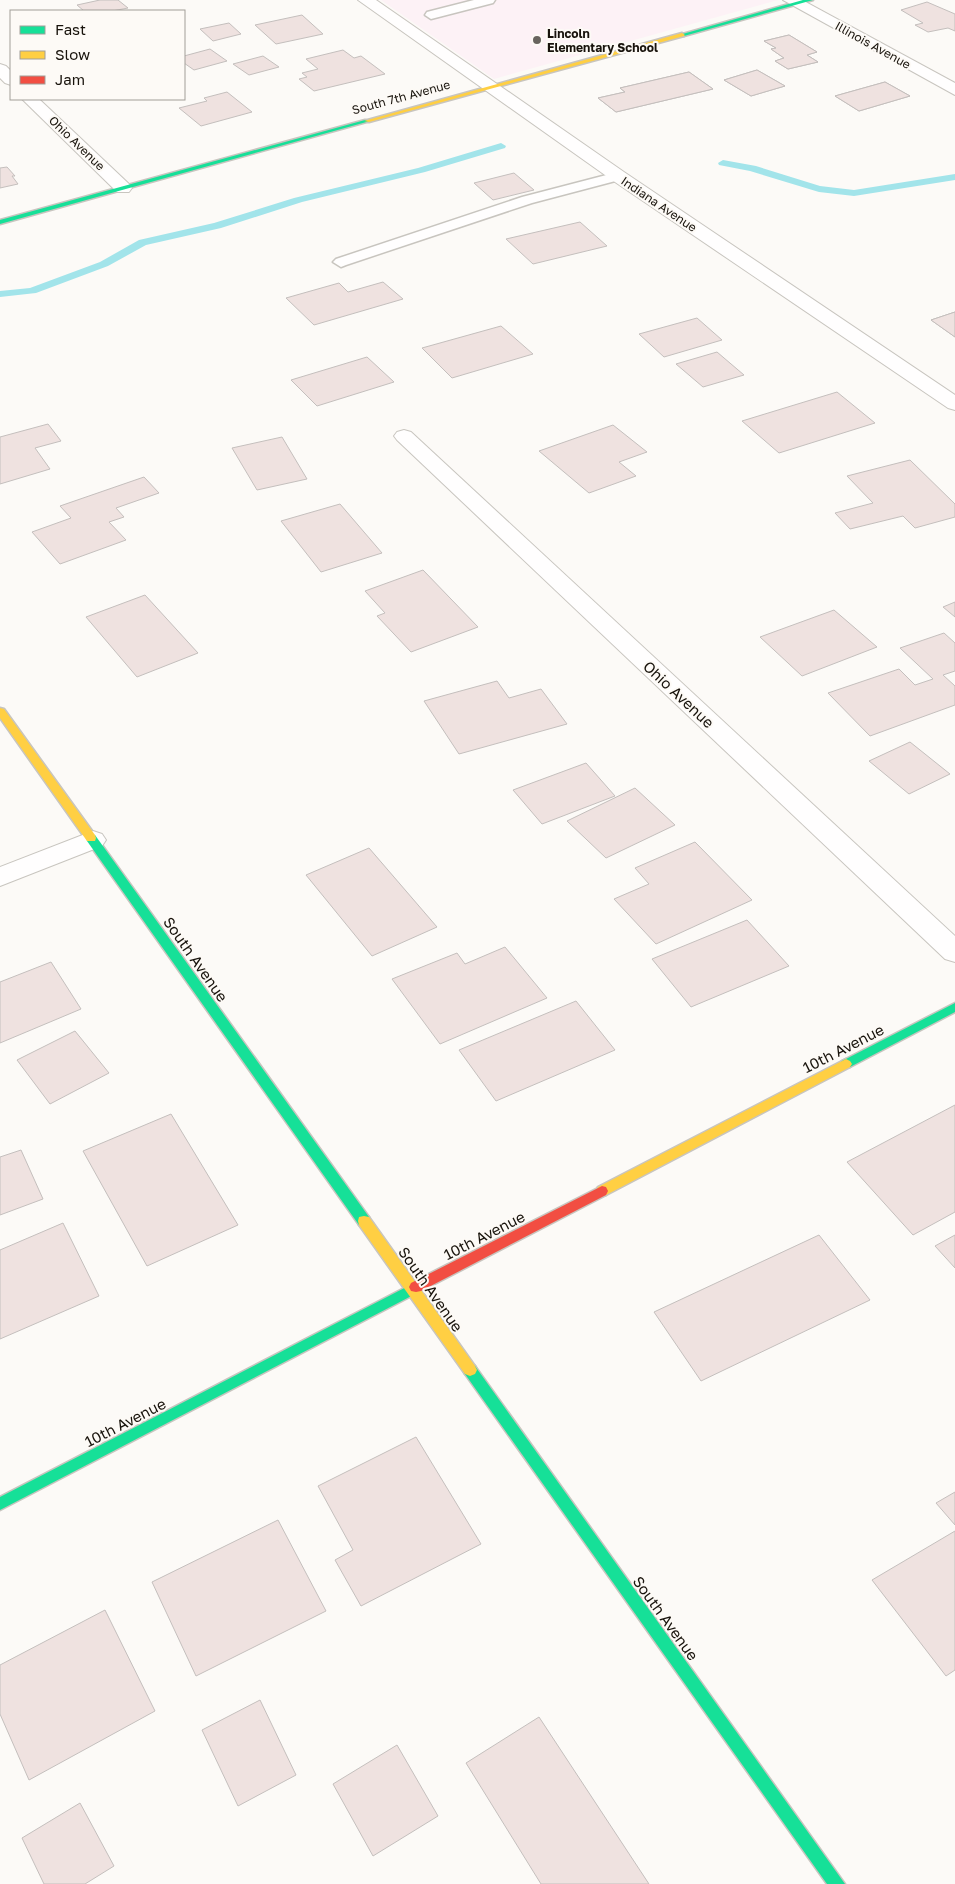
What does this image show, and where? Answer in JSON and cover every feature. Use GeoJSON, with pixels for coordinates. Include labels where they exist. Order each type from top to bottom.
{"type":"FeatureCollection","features":[{"type":"Feature","properties":{"kind":"street","name":"Indiana Avenue"},"geometry":{"type":"LineString","coordinates":[[366,0],[618,176],[955,404]]}},
{"type":"Feature","properties":{"kind":"street","name":"South 7th Avenue"},"geometry":{"type":"LineString","coordinates":[[0,222],[800,1]]}},
{"type":"Feature","properties":{"kind":"street","name":"Illinois Avenue"},"geometry":{"type":"LineString","coordinates":[[800,1],[955,90]]}},
{"type":"Feature","properties":{"kind":"street"},"geometry":{"type":"LineString","coordinates":[[0,69],[10,79]]}},
{"type":"Feature","properties":{"kind":"street","name":"Ohio Avenue"},"geometry":{"type":"LineString","coordinates":[[31,100],[123,188]]}},
{"type":"Feature","properties":{"kind":"street","name":"Ohio Avenue"},"geometry":{"type":"LineString","coordinates":[[404,436],[955,952]]}},
{"type":"Feature","properties":{"kind":"street","name":"South Avenue"},"geometry":{"type":"LineString","coordinates":[[0,711],[837,1884]]}},
{"type":"Feature","properties":{"kind":"street"},"geometry":{"type":"LineString","coordinates":[[0,877],[93,840]]}},
{"type":"Feature","properties":{"kind":"street","name":"10th Avenue"},"geometry":{"type":"LineString","coordinates":[[0,1504],[955,1007]]}},
{"type":"Feature","properties":{"kind":"lane"},"geometry":{"type":"LineString","coordinates":[[431,15],[489,0]]}},
{"type":"Feature","properties":{"kind":"lane"},"geometry":{"type":"LineString","coordinates":[[341,262],[390,244],[460,224],[527,200],[618,176]]}},
{"type":"Feature","properties":{"kind":"shaded area","name":"Lincoln Elementary School"},"geometry":{"type":"Polygon","coordinates":[[[381,0],[778,0],[494,79],[381,0]]]}},
{"type":"Feature","properties":{"kind":"building"},"geometry":{"type":"Polygon","coordinates":[[[100,0],[118,0],[128,8],[117,10],[83,10],[77,5],[100,0]]]}},
{"type":"Feature","properties":{"kind":"building"},"geometry":{"type":"Polygon","coordinates":[[[927,2],[955,14],[955,31],[948,28],[928,32],[915,25],[923,23],[901,10],[927,2]]]}},
{"type":"Feature","properties":{"kind":"building"},"geometry":{"type":"Polygon","coordinates":[[[302,15],[323,34],[276,44],[255,25],[302,15]]]}},
{"type":"Feature","properties":{"kind":"building"},"geometry":{"type":"Polygon","coordinates":[[[229,23],[241,34],[213,41],[200,29],[229,23]]]}},
{"type":"Feature","properties":{"kind":"building"},"geometry":{"type":"Polygon","coordinates":[[[789,35],[817,52],[807,55],[818,62],[788,69],[775,61],[784,58],[771,49],[776,48],[764,41],[789,35]]]}},
{"type":"Feature","properties":{"kind":"building"},"geometry":{"type":"Polygon","coordinates":[[[789,35],[817,52],[807,55],[818,62],[788,69],[775,61],[784,58],[771,49],[776,48],[764,41],[789,35]]]}},
{"type":"Feature","properties":{"kind":"building"},"geometry":{"type":"Polygon","coordinates":[[[210,49],[227,61],[194,70],[185,64],[185,56],[210,49]]]}},
{"type":"Feature","properties":{"kind":"building"},"geometry":{"type":"Polygon","coordinates":[[[343,50],[354,58],[361,56],[385,74],[314,91],[299,79],[307,77],[302,73],[318,69],[306,59],[343,50]]]}},
{"type":"Feature","properties":{"kind":"building"},"geometry":{"type":"Polygon","coordinates":[[[263,56],[279,67],[249,75],[233,64],[263,56]]]}},
{"type":"Feature","properties":{"kind":"building"},"geometry":{"type":"Polygon","coordinates":[[[757,70],[785,86],[751,96],[724,80],[757,70]]]}},
{"type":"Feature","properties":{"kind":"building"},"geometry":{"type":"Polygon","coordinates":[[[757,70],[785,86],[751,96],[724,80],[757,70]]]}},
{"type":"Feature","properties":{"kind":"building"},"geometry":{"type":"Polygon","coordinates":[[[689,72],[713,89],[616,112],[598,98],[625,92],[620,88],[689,72]]]}},
{"type":"Feature","properties":{"kind":"building"},"geometry":{"type":"Polygon","coordinates":[[[689,72],[713,89],[616,112],[598,98],[625,92],[620,88],[689,72]]]}},
{"type":"Feature","properties":{"kind":"building"},"geometry":{"type":"Polygon","coordinates":[[[885,82],[910,96],[859,111],[835,96],[885,82]]]}},
{"type":"Feature","properties":{"kind":"building"},"geometry":{"type":"Polygon","coordinates":[[[885,82],[910,96],[859,111],[835,96],[885,82]]]}},
{"type":"Feature","properties":{"kind":"building"},"geometry":{"type":"Polygon","coordinates":[[[227,92],[252,112],[201,126],[179,108],[207,101],[204,98],[227,92]]]}},
{"type":"Feature","properties":{"kind":"building"},"geometry":{"type":"Polygon","coordinates":[[[7,167],[15,176],[12,176],[18,184],[0,188],[0,168],[7,167]]]}},
{"type":"Feature","properties":{"kind":"building"},"geometry":{"type":"Polygon","coordinates":[[[514,173],[534,190],[493,200],[474,183],[514,173]]]}},
{"type":"Feature","properties":{"kind":"building"},"geometry":{"type":"Polygon","coordinates":[[[580,222],[607,246],[533,264],[506,239],[580,222]]]}},
{"type":"Feature","properties":{"kind":"building"},"geometry":{"type":"Polygon","coordinates":[[[383,282],[403,299],[314,325],[286,298],[339,283],[348,292],[383,282]]]}},
{"type":"Feature","properties":{"kind":"building"},"geometry":{"type":"Polygon","coordinates":[[[955,312],[955,337],[931,320],[955,312]]]}},
{"type":"Feature","properties":{"kind":"building"},"geometry":{"type":"Polygon","coordinates":[[[955,312],[955,337],[931,320],[955,312]]]}},
{"type":"Feature","properties":{"kind":"building"},"geometry":{"type":"Polygon","coordinates":[[[697,318],[722,340],[664,357],[639,334],[697,318]]]}},
{"type":"Feature","properties":{"kind":"building"},"geometry":{"type":"Polygon","coordinates":[[[501,326],[533,354],[452,378],[422,348],[501,326]]]}},
{"type":"Feature","properties":{"kind":"building"},"geometry":{"type":"Polygon","coordinates":[[[717,352],[744,375],[703,387],[676,364],[717,352]]]}},
{"type":"Feature","properties":{"kind":"building"},"geometry":{"type":"Polygon","coordinates":[[[367,357],[394,382],[317,406],[291,380],[367,357]]]}},
{"type":"Feature","properties":{"kind":"building"},"geometry":{"type":"Polygon","coordinates":[[[837,392],[875,423],[779,453],[742,421],[837,392]]]}},
{"type":"Feature","properties":{"kind":"building"},"geometry":{"type":"Polygon","coordinates":[[[48,424],[61,441],[35,448],[50,469],[0,484],[0,437],[48,424]]]}},
{"type":"Feature","properties":{"kind":"building"},"geometry":{"type":"Polygon","coordinates":[[[613,425],[647,452],[619,462],[636,476],[589,493],[539,451],[613,425]]]}},
{"type":"Feature","properties":{"kind":"building"},"geometry":{"type":"Polygon","coordinates":[[[282,437],[307,479],[257,490],[232,448],[282,437]]]}},
{"type":"Feature","properties":{"kind":"building"},"geometry":{"type":"Polygon","coordinates":[[[910,460],[955,504],[955,517],[915,528],[903,516],[850,529],[835,513],[873,503],[847,476],[910,460]]]}},
{"type":"Feature","properties":{"kind":"building"},"geometry":{"type":"Polygon","coordinates":[[[144,477],[159,493],[116,508],[124,517],[109,522],[126,540],[60,564],[32,532],[71,518],[60,506],[144,477]]]}},
{"type":"Feature","properties":{"kind":"building"},"geometry":{"type":"Polygon","coordinates":[[[340,504],[382,553],[321,572],[281,521],[340,504]]]}},
{"type":"Feature","properties":{"kind":"building"},"geometry":{"type":"Polygon","coordinates":[[[423,570],[478,627],[411,652],[377,616],[385,613],[365,591],[423,570]]]}},
{"type":"Feature","properties":{"kind":"building"},"geometry":{"type":"Polygon","coordinates":[[[145,595],[198,653],[137,677],[86,617],[145,595]]]}},
{"type":"Feature","properties":{"kind":"building"},"geometry":{"type":"Polygon","coordinates":[[[955,602],[955,617],[943,607],[955,602]]]}},
{"type":"Feature","properties":{"kind":"building"},"geometry":{"type":"Polygon","coordinates":[[[834,610],[877,647],[802,676],[760,637],[834,610]]]}},
{"type":"Feature","properties":{"kind":"building"},"geometry":{"type":"Polygon","coordinates":[[[944,633],[955,643],[955,671],[943,675],[955,686],[955,705],[870,736],[828,693],[899,669],[915,685],[933,679],[900,648],[944,633]]]}},
{"type":"Feature","properties":{"kind":"building"},"geometry":{"type":"Polygon","coordinates":[[[497,681],[509,698],[541,689],[567,724],[459,754],[424,701],[497,681]]]}},
{"type":"Feature","properties":{"kind":"building"},"geometry":{"type":"Polygon","coordinates":[[[910,742],[950,774],[909,794],[869,761],[910,742]]]}},
{"type":"Feature","properties":{"kind":"building"},"geometry":{"type":"Polygon","coordinates":[[[586,763],[615,796],[542,824],[513,790],[586,763]]]}},
{"type":"Feature","properties":{"kind":"building"},"geometry":{"type":"Polygon","coordinates":[[[635,788],[675,825],[606,858],[567,821],[635,788]]]}},
{"type":"Feature","properties":{"kind":"building"},"geometry":{"type":"Polygon","coordinates":[[[695,842],[752,900],[656,944],[614,899],[649,884],[635,868],[695,842]]]}},
{"type":"Feature","properties":{"kind":"building"},"geometry":{"type":"Polygon","coordinates":[[[369,848],[437,927],[372,956],[306,875],[369,848]]]}},
{"type":"Feature","properties":{"kind":"building"},"geometry":{"type":"Polygon","coordinates":[[[747,920],[789,966],[691,1007],[652,959],[747,920]]]}},
{"type":"Feature","properties":{"kind":"building"},"geometry":{"type":"Polygon","coordinates":[[[505,947],[547,998],[440,1044],[392,979],[457,953],[465,964],[505,947]]]}},
{"type":"Feature","properties":{"kind":"building"},"geometry":{"type":"Polygon","coordinates":[[[51,962],[81,1009],[0,1043],[0,982],[51,962]]]}},
{"type":"Feature","properties":{"kind":"building"},"geometry":{"type":"Polygon","coordinates":[[[576,1001],[615,1050],[496,1101],[459,1050],[576,1001]]]}},
{"type":"Feature","properties":{"kind":"building"},"geometry":{"type":"Polygon","coordinates":[[[75,1031],[109,1073],[50,1104],[17,1060],[75,1031]]]}},
{"type":"Feature","properties":{"kind":"building"},"geometry":{"type":"Polygon","coordinates":[[[955,1105],[955,1212],[913,1235],[847,1162],[955,1105]]]}},
{"type":"Feature","properties":{"kind":"building"},"geometry":{"type":"Polygon","coordinates":[[[171,1114],[238,1225],[147,1266],[83,1151],[171,1114]]]}},
{"type":"Feature","properties":{"kind":"building"},"geometry":{"type":"Polygon","coordinates":[[[21,1150],[43,1199],[0,1215],[0,1157],[21,1150]]]}},
{"type":"Feature","properties":{"kind":"building"},"geometry":{"type":"Polygon","coordinates":[[[63,1223],[99,1296],[0,1339],[0,1250],[63,1223]]]}},
{"type":"Feature","properties":{"kind":"building"},"geometry":{"type":"Polygon","coordinates":[[[819,1235],[870,1300],[701,1381],[654,1312],[819,1235]]]}},
{"type":"Feature","properties":{"kind":"building"},"geometry":{"type":"Polygon","coordinates":[[[955,1235],[955,1268],[935,1246],[955,1235]]]}},
{"type":"Feature","properties":{"kind":"building"},"geometry":{"type":"Polygon","coordinates":[[[416,1437],[481,1544],[361,1606],[335,1560],[353,1550],[318,1486],[416,1437]]]}},
{"type":"Feature","properties":{"kind":"building"},"geometry":{"type":"Polygon","coordinates":[[[955,1492],[955,1525],[936,1503],[955,1492]]]}},
{"type":"Feature","properties":{"kind":"building"},"geometry":{"type":"Polygon","coordinates":[[[278,1520],[326,1611],[196,1676],[152,1582],[278,1520]]]}},
{"type":"Feature","properties":{"kind":"building"},"geometry":{"type":"Polygon","coordinates":[[[955,1531],[955,1670],[946,1676],[872,1580],[955,1531]]]}},
{"type":"Feature","properties":{"kind":"building"},"geometry":{"type":"Polygon","coordinates":[[[105,1610],[155,1711],[29,1780],[0,1714],[0,1665],[105,1610]]]}},
{"type":"Feature","properties":{"kind":"building"},"geometry":{"type":"Polygon","coordinates":[[[260,1700],[296,1775],[238,1806],[202,1730],[260,1700]]]}},
{"type":"Feature","properties":{"kind":"building"},"geometry":{"type":"Polygon","coordinates":[[[539,1717],[649,1884],[541,1884],[466,1763],[539,1717]]]}},
{"type":"Feature","properties":{"kind":"building"},"geometry":{"type":"Polygon","coordinates":[[[397,1745],[438,1816],[373,1856],[333,1784],[397,1745]]]}},
{"type":"Feature","properties":{"kind":"building"},"geometry":{"type":"Polygon","coordinates":[[[80,1803],[114,1866],[85,1884],[44,1884],[22,1838],[80,1803]]]}},
{"type":"Feature","properties":{"kind":"waterway"},"geometry":{"type":"LineString","coordinates":[[0,294],[32,291],[104,264],[143,242],[217,226],[298,200],[421,170],[501,146]]}},
{"type":"Feature","properties":{"kind":"waterway"},"geometry":{"type":"LineString","coordinates":[[723,163],[752,168],[819,189],[854,193],[955,177]]}},
{"type":"Feature","properties":{"kind":"traffic: fast"},"geometry":{"type":"LineString","coordinates":[[682,35],[810,0]]}},
{"type":"Feature","properties":{"kind":"traffic: fast"},"geometry":{"type":"LineString","coordinates":[[0,222],[367,121]]}},
{"type":"Feature","properties":{"kind":"traffic: fast"},"geometry":{"type":"LineString","coordinates":[[91,838],[364,1221]]}},
{"type":"Feature","properties":{"kind":"traffic: fast"},"geometry":{"type":"LineString","coordinates":[[846,1064],[955,1007]]}},
{"type":"Feature","properties":{"kind":"traffic: fast"},"geometry":{"type":"LineString","coordinates":[[0,1504],[416,1287]]}},
{"type":"Feature","properties":{"kind":"traffic: fast"},"geometry":{"type":"LineString","coordinates":[[470,1370],[837,1884]]}},
{"type":"Feature","properties":{"kind":"traffic: slow"},"geometry":{"type":"LineString","coordinates":[[367,121],[682,35]]}},
{"type":"Feature","properties":{"kind":"traffic: slow"},"geometry":{"type":"LineString","coordinates":[[0,711],[91,838]]}},
{"type":"Feature","properties":{"kind":"traffic: slow"},"geometry":{"type":"LineString","coordinates":[[602,1191],[846,1064]]}},
{"type":"Feature","properties":{"kind":"traffic: slow"},"geometry":{"type":"LineString","coordinates":[[364,1221],[470,1370]]}},
{"type":"Feature","properties":{"kind":"traffic: jam"},"geometry":{"type":"LineString","coordinates":[[416,1287],[602,1191]]}},
{"type":"Feature","properties":{"kind":"place","name":"Lincoln Elementary School"},"geometry":{"type":"Point","coordinates":[537,40]}}]}
